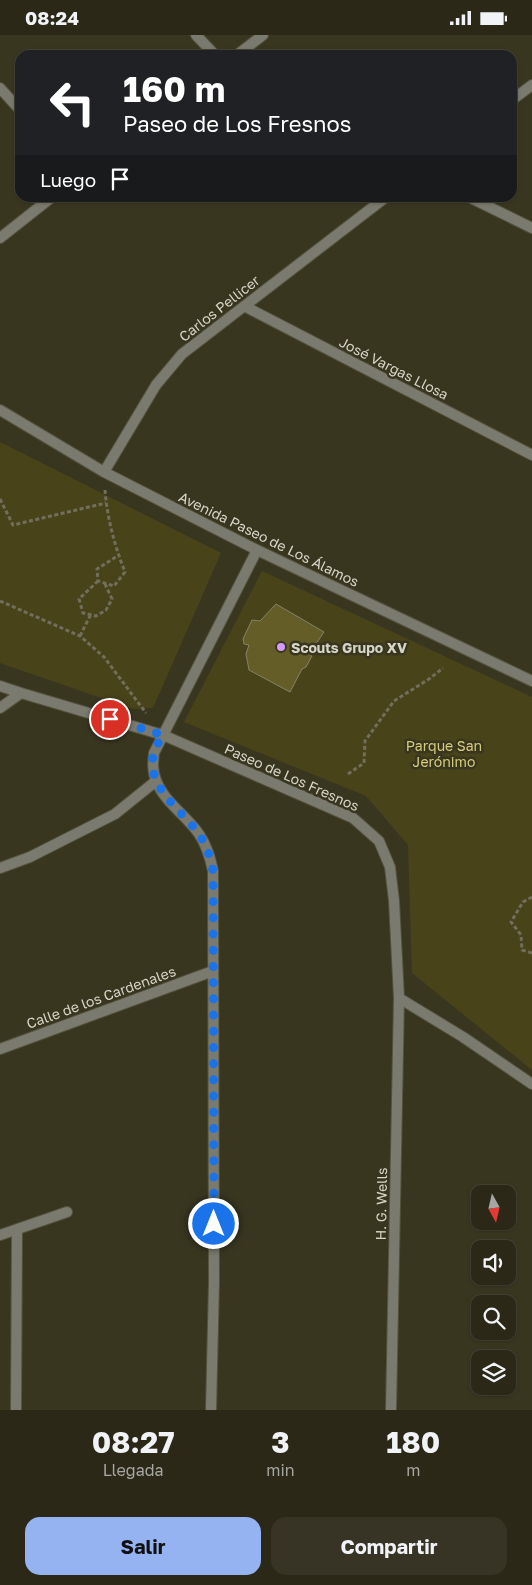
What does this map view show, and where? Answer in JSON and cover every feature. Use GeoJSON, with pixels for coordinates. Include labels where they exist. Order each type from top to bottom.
{"type":"FeatureCollection","features":[{"type":"Feature","properties":{"kind":"street"},"geometry":{"type":"LineString","coordinates":[[196,35],[210,50]]}},
{"type":"Feature","properties":{"kind":"street"},"geometry":{"type":"LineString","coordinates":[[244,50],[263,35]]}},
{"type":"Feature","properties":{"kind":"street"},"geometry":{"type":"LineString","coordinates":[[517,96],[532,85]]}},
{"type":"Feature","properties":{"kind":"street"},"geometry":{"type":"LineString","coordinates":[[0,88],[15,105]]}},
{"type":"Feature","properties":{"kind":"street"},"geometry":{"type":"LineString","coordinates":[[0,238],[46,202]]}},
{"type":"Feature","properties":{"kind":"street","name":"Carlos Pellicer"},"geometry":{"type":"LineString","coordinates":[[104,472],[156,385],[182,354],[379,202]]}},
{"type":"Feature","properties":{"kind":"street"},"geometry":{"type":"LineString","coordinates":[[479,202],[532,228]]}},
{"type":"Feature","properties":{"kind":"street","name":"José Vargas Llosa"},"geometry":{"type":"LineString","coordinates":[[244,306],[532,455]]}},
{"type":"Feature","properties":{"kind":"street","name":"Avenida Paseo de Los Álamos"},"geometry":{"type":"LineString","coordinates":[[0,410],[104,472],[257,550],[532,681]]}},
{"type":"Feature","properties":{"kind":"street"},"geometry":{"type":"LineString","coordinates":[[211,1410],[214,1283],[213,871],[208,851],[199,834],[167,797],[156,781],[153,767],[154,753],[257,550]]}},
{"type":"Feature","properties":{"kind":"street","name":"Paseo de Los Fresnos"},"geometry":{"type":"LineString","coordinates":[[0,686],[163,735],[353,818],[379,841],[390,867],[394,901],[399,998]]}},
{"type":"Feature","properties":{"kind":"street"},"geometry":{"type":"LineString","coordinates":[[0,708],[21,693]]}},
{"type":"Feature","properties":{"kind":"street"},"geometry":{"type":"LineString","coordinates":[[0,868],[30,857],[115,814],[156,781]]}},
{"type":"Feature","properties":{"kind":"street","name":"Calle de los Cardenales"},"geometry":{"type":"LineString","coordinates":[[0,1049],[212,971]]}},
{"type":"Feature","properties":{"kind":"street"},"geometry":{"type":"LineString","coordinates":[[399,998],[463,1037],[532,1084]]}},
{"type":"Feature","properties":{"kind":"street","name":"H. G. Wells"},"geometry":{"type":"LineString","coordinates":[[391,1410],[399,998]]}},
{"type":"Feature","properties":{"kind":"street"},"geometry":{"type":"LineString","coordinates":[[0,1235],[67,1212]]}},
{"type":"Feature","properties":{"kind":"street"},"geometry":{"type":"LineString","coordinates":[[16,1410],[17,1229]]}},
{"type":"Feature","properties":{"kind":"path"},"geometry":{"type":"LineString","coordinates":[[98,581],[114,586],[125,572],[106,503],[104,472]]}},
{"type":"Feature","properties":{"kind":"path"},"geometry":{"type":"LineString","coordinates":[[0,499],[12,525],[106,503]]}},
{"type":"Feature","properties":{"kind":"path"},"geometry":{"type":"LineString","coordinates":[[98,581],[96,569],[119,555]]}},
{"type":"Feature","properties":{"kind":"path"},"geometry":{"type":"LineString","coordinates":[[98,581],[79,599],[83,613],[96,616],[106,610],[112,599],[105,584]]}},
{"type":"Feature","properties":{"kind":"path"},"geometry":{"type":"LineString","coordinates":[[0,601],[80,636],[104,657],[163,735]]}},
{"type":"Feature","properties":{"kind":"path"},"geometry":{"type":"LineString","coordinates":[[80,636],[91,614]]}},
{"type":"Feature","properties":{"kind":"path"},"geometry":{"type":"LineString","coordinates":[[348,774],[364,763],[365,741],[394,701],[443,668]]}},
{"type":"Feature","properties":{"kind":"path"},"geometry":{"type":"LineString","coordinates":[[532,897],[522,902],[511,922],[521,935],[522,950],[532,953]]}},
{"type":"Feature","properties":{"kind":"green space"},"geometry":{"type":"Polygon","coordinates":[[[0,442],[221,553],[153,708],[133,709],[0,663],[0,442]]]}},
{"type":"Feature","properties":{"kind":"green space","name":"Parque San Jerónimo"},"geometry":{"type":"Polygon","coordinates":[[[262,571],[532,697],[532,1070],[412,973],[408,845],[366,796],[184,722],[262,571]]]}},
{"type":"Feature","properties":{"kind":"building","name":"Scouts Grupo XV"},"geometry":{"type":"Polygon","coordinates":[[[276,604],[324,632],[309,654],[312,656],[306,667],[302,669],[290,692],[249,670],[246,654],[249,645],[244,644],[243,639],[252,620],[260,621],[276,604]]]}},
{"type":"Feature","properties":{"kind":"place","name":"Scouts Grupo XV"},"geometry":{"type":"Point","coordinates":[281,647]}},
{"type":"Feature","properties":{"kind":"route"},"geometry":{"type":"LineString","coordinates":[[110,719],[163,735],[154,753],[153,767],[156,781],[167,797],[199,834],[211,861],[213,871],[214,1224]]}}]}
